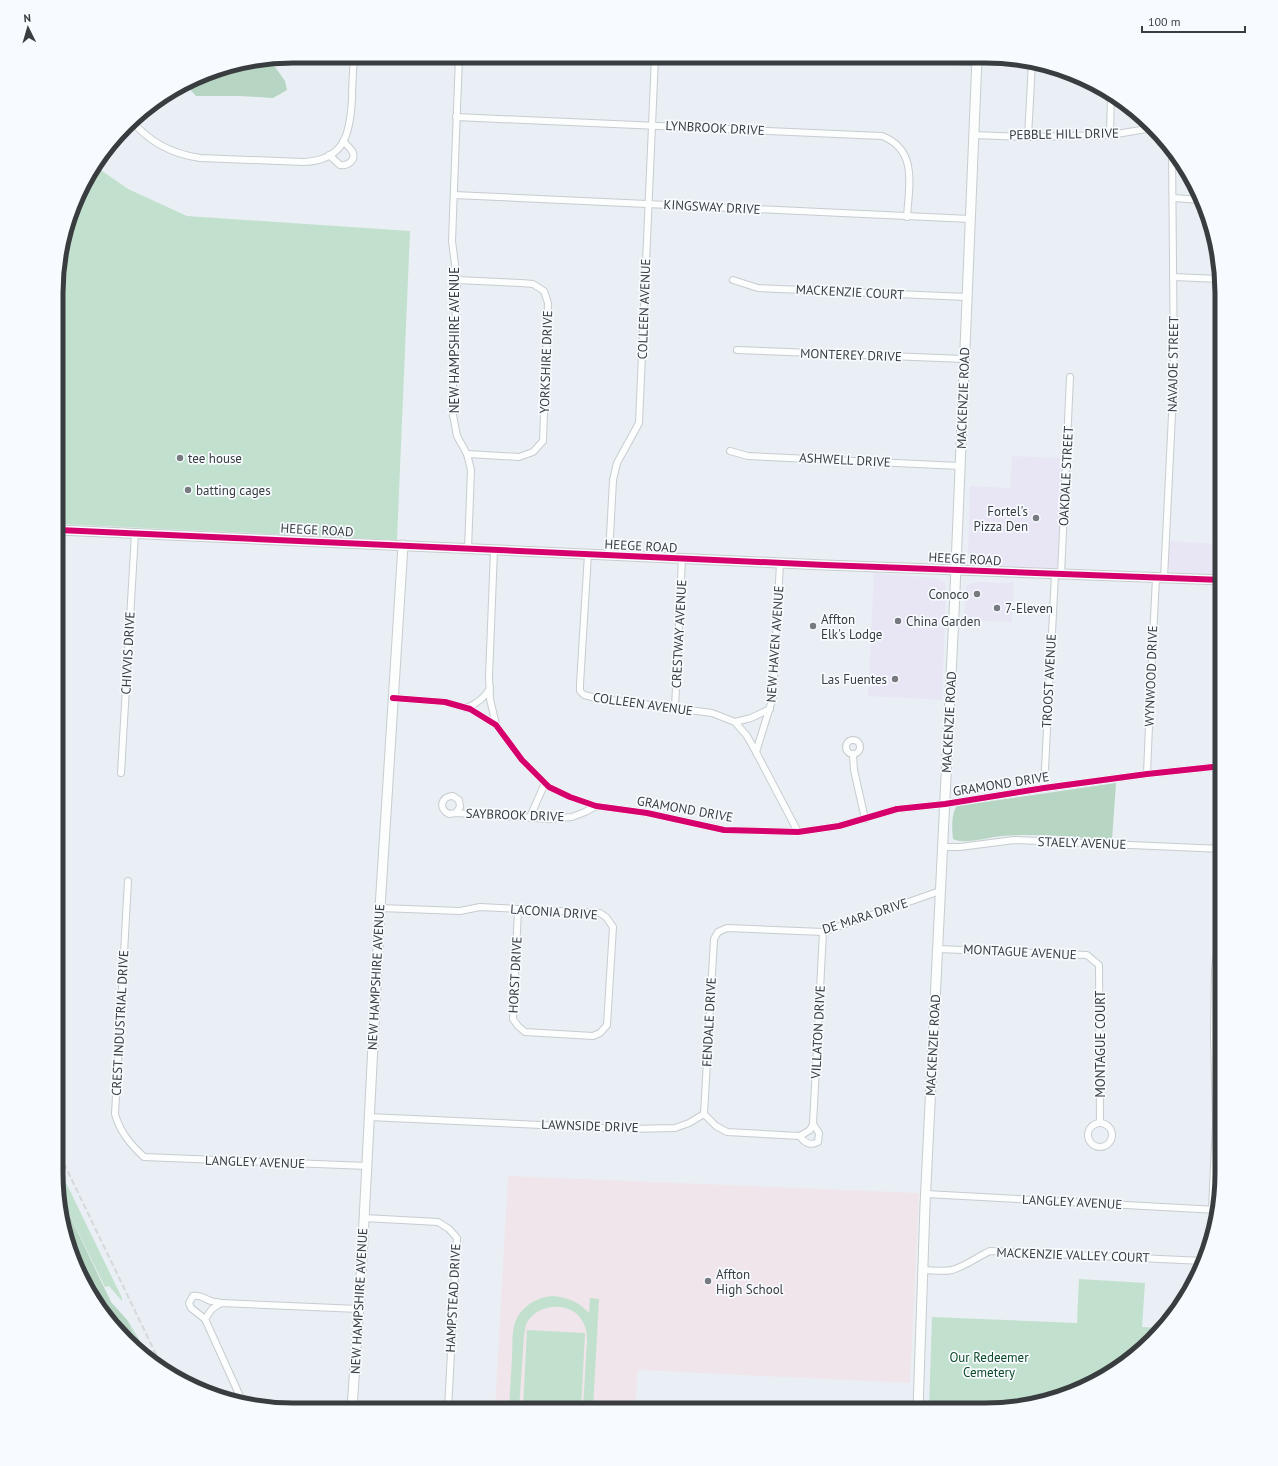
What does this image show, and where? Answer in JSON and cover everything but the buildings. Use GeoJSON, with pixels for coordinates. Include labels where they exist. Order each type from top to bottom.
{"type":"FeatureCollection","features":[{"type":"Feature","properties":{"kind":"street"},"geometry":{"type":"LineString","coordinates":[[135,125],[143,134],[166,149],[188,156],[200,158],[304,162],[318,161],[337,149],[343,141],[350,124],[354,63]]}},
{"type":"Feature","properties":{"kind":"street","name":"NEW HAMPSHIRE AVENUE"},"geometry":{"type":"LineString","coordinates":[[459,63],[452,241],[457,280],[452,410],[457,436],[467,454],[471,470],[468,549]]}},
{"type":"Feature","properties":{"kind":"street","name":"COLLEEN AVENUE"},"geometry":{"type":"LineString","coordinates":[[609,555],[612,480],[617,463],[639,423],[654,63]]}},
{"type":"Feature","properties":{"kind":"street","name":"MACKENZIE ROAD"},"geometry":{"type":"LineString","coordinates":[[918,1403],[926,1194],[956,570],[977,63]]}},
{"type":"Feature","properties":{"kind":"street"},"geometry":{"type":"LineString","coordinates":[[1028,136],[1032,67]]}},
{"type":"Feature","properties":{"kind":"street"},"geometry":{"type":"LineString","coordinates":[[1110,135],[1111,101]]}},
{"type":"Feature","properties":{"kind":"street","name":"LYNBROOK DRIVE"},"geometry":{"type":"LineString","coordinates":[[456,117],[882,136],[892,140],[903,152],[910,169],[907,217]]}},
{"type":"Feature","properties":{"kind":"street","name":"PEBBLE HILL DRIVE"},"geometry":{"type":"LineString","coordinates":[[974,135],[1110,135],[1147,129]]}},
{"type":"Feature","properties":{"kind":"street"},"geometry":{"type":"LineString","coordinates":[[329,155],[340,165],[345,166],[350,163],[353,155],[352,151],[343,141]]}},
{"type":"Feature","properties":{"kind":"street","name":"NAVAJOE STREET"},"geometry":{"type":"LineString","coordinates":[[1160,578],[1174,374],[1172,160]]}},
{"type":"Feature","properties":{"kind":"street","name":"KINGSWAY DRIVE"},"geometry":{"type":"LineString","coordinates":[[454,195],[970,219]]}},
{"type":"Feature","properties":{"kind":"street"},"geometry":{"type":"LineString","coordinates":[[1173,198],[1195,200]]}},
{"type":"Feature","properties":{"kind":"street"},"geometry":{"type":"LineString","coordinates":[[1173,277],[1215,279]]}},
{"type":"Feature","properties":{"kind":"street","name":"YORKSHIRE DRIVE"},"geometry":{"type":"LineString","coordinates":[[457,280],[533,284],[544,292],[548,303],[543,441],[533,452],[519,456],[467,454]]}},
{"type":"Feature","properties":{"kind":"street","name":"MACKENZIE COURT"},"geometry":{"type":"LineString","coordinates":[[733,280],[758,288],[967,297]]}},
{"type":"Feature","properties":{"kind":"street","name":"MONTEREY DRIVE"},"geometry":{"type":"LineString","coordinates":[[737,350],[965,359]]}},
{"type":"Feature","properties":{"kind":"street","name":"OAKDALE STREET"},"geometry":{"type":"LineString","coordinates":[[1058,575],[1070,377]]}},
{"type":"Feature","properties":{"kind":"street","name":"ASHWELL DRIVE"},"geometry":{"type":"LineString","coordinates":[[730,451],[748,456],[960,466]]}},
{"type":"Feature","properties":{"kind":"street","name":"HEEGE ROAD"},"geometry":{"type":"LineString","coordinates":[[63,530],[682,559],[1058,575],[1215,580]]}},
{"type":"Feature","properties":{"kind":"street","name":"CHIVVIS DRIVE"},"geometry":{"type":"LineString","coordinates":[[121,773],[135,533]]}},
{"type":"Feature","properties":{"kind":"street","name":"NEW HAMPSHIRE AVENUE"},"geometry":{"type":"LineString","coordinates":[[352,1403],[367,1166],[380,908],[403,545]]}},
{"type":"Feature","properties":{"kind":"street"},"geometry":{"type":"LineString","coordinates":[[494,550],[489,676],[496,725]]}},
{"type":"Feature","properties":{"kind":"street","name":"COLLEEN AVENUE"},"geometry":{"type":"LineString","coordinates":[[588,554],[580,691],[586,696],[596,698],[712,713],[735,722],[747,736],[756,752]]}},
{"type":"Feature","properties":{"kind":"street","name":"CRESTWAY AVENUE"},"geometry":{"type":"LineString","coordinates":[[675,708],[682,559]]}},
{"type":"Feature","properties":{"kind":"street","name":"NEW HAVEN AVENUE"},"geometry":{"type":"LineString","coordinates":[[756,752],[773,698],[780,563]]}},
{"type":"Feature","properties":{"kind":"street","name":"TROOST AVENUE"},"geometry":{"type":"LineString","coordinates":[[1044,788],[1058,575]]}},
{"type":"Feature","properties":{"kind":"street","name":"WYNWOOD DRIVE"},"geometry":{"type":"LineString","coordinates":[[1147,774],[1160,578]]}},
{"type":"Feature","properties":{"kind":"street"},"geometry":{"type":"LineString","coordinates":[[466,708],[476,704],[487,694],[490,688]]}},
{"type":"Feature","properties":{"kind":"street","name":"GRAMOND DRIVE"},"geometry":{"type":"LineString","coordinates":[[393,698],[445,702],[466,708],[496,725],[522,760],[544,783],[570,797],[596,806],[647,813],[724,830],[798,832],[839,826],[897,809],[945,804],[1044,788],[1147,774],[1215,767]]}},
{"type":"Feature","properties":{"kind":"street"},"geometry":{"type":"LineString","coordinates":[[735,722],[751,718],[770,709]]}},
{"type":"Feature","properties":{"kind":"street"},"geometry":{"type":"LineString","coordinates":[[756,752],[798,832]]}},
{"type":"Feature","properties":{"kind":"street"},"geometry":{"type":"LineString","coordinates":[[854,755],[854,770],[865,819]]}},
{"type":"Feature","properties":{"kind":"street"},"geometry":{"type":"LineString","coordinates":[[530,817],[544,783]]}},
{"type":"Feature","properties":{"kind":"street","name":"SAYBROOK DRIVE"},"geometry":{"type":"LineString","coordinates":[[456,813],[550,819],[572,817],[596,806]]}},
{"type":"Feature","properties":{"kind":"street","name":"STAELY AVENUE"},"geometry":{"type":"LineString","coordinates":[[943,847],[960,847],[1014,840],[1215,849]]}},
{"type":"Feature","properties":{"kind":"street","name":"CREST INDUSTRIAL DRIVE"},"geometry":{"type":"LineString","coordinates":[[128,881],[115,1114],[118,1125],[125,1137],[144,1157]]}},
{"type":"Feature","properties":{"kind":"street","name":"DE MARA DRIVE"},"geometry":{"type":"LineString","coordinates":[[718,932],[727,928],[822,932],[940,892]]}},
{"type":"Feature","properties":{"kind":"street","name":"LACONIA DRIVE"},"geometry":{"type":"LineString","coordinates":[[380,908],[460,911],[480,907],[600,913],[606,917],[612,927],[607,1025],[600,1033]]}},
{"type":"Feature","properties":{"kind":"street","name":"HORST DRIVE"},"geometry":{"type":"LineString","coordinates":[[518,909],[513,1019],[525,1032],[592,1036],[600,1033]]}},
{"type":"Feature","properties":{"kind":"street","name":"FENDALE DRIVE"},"geometry":{"type":"LineString","coordinates":[[704,1114],[714,939],[718,932]]}},
{"type":"Feature","properties":{"kind":"street","name":"VILLATON DRIVE"},"geometry":{"type":"LineString","coordinates":[[800,1136],[810,1130],[813,1124],[822,932]]}},
{"type":"Feature","properties":{"kind":"street","name":"MONTAGUE AVENUE"},"geometry":{"type":"LineString","coordinates":[[938,949],[1087,956],[1100,965]]}},
{"type":"Feature","properties":{"kind":"street","name":"MONTAGUE COURT"},"geometry":{"type":"LineString","coordinates":[[1100,965],[1100,1123]]}},
{"type":"Feature","properties":{"kind":"street"},"geometry":{"type":"LineString","coordinates":[[1215,970],[1215,1053]]}},
{"type":"Feature","properties":{"kind":"street"},"geometry":{"type":"LineString","coordinates":[[704,1114],[716,1126],[727,1132],[800,1136],[810,1144],[818,1142],[819,1139],[819,1133],[813,1124]]}},
{"type":"Feature","properties":{"kind":"street","name":"LAWNSIDE DRIVE"},"geometry":{"type":"LineString","coordinates":[[369,1117],[628,1128],[675,1128],[689,1123],[704,1114]]}},
{"type":"Feature","properties":{"kind":"street"},"geometry":{"type":"LineString","coordinates":[[1100,1123],[1109,1126],[1112,1135],[1109,1144],[1100,1148],[1091,1144],[1088,1135],[1091,1126],[1100,1123]]}},
{"type":"Feature","properties":{"kind":"street","name":"LANGLEY AVENUE"},"geometry":{"type":"LineString","coordinates":[[144,1157],[367,1166]]}},
{"type":"Feature","properties":{"kind":"street","name":"LANGLEY AVENUE"},"geometry":{"type":"LineString","coordinates":[[926,1194],[1212,1210]]}},
{"type":"Feature","properties":{"kind":"street","name":"HAMPSTEAD DRIVE"},"geometry":{"type":"LineString","coordinates":[[364,1218],[438,1222],[457,1238],[448,1403]]}},
{"type":"Feature","properties":{"kind":"street","name":"MACKENZIE VALLEY COURT"},"geometry":{"type":"LineString","coordinates":[[923,1270],[950,1270],[960,1267],[990,1252],[1197,1261]]}},
{"type":"Feature","properties":{"kind":"street"},"geometry":{"type":"LineString","coordinates":[[240,1397],[205,1319],[190,1306],[190,1299],[193,1296],[202,1296],[209,1301],[221,1303],[359,1309]]}},
{"type":"Feature","properties":{"kind":"street"},"geometry":{"type":"LineString","coordinates":[[205,1319],[212,1309],[221,1303]]}},
{"type":"Feature","properties":{"kind":"shaded area"},"geometry":{"type":"Polygon","coordinates":[[[1012,456],[1062,458],[1058,565],[1052,570],[976,564],[972,562],[969,557],[970,486],[1010,488],[1012,456]]]}},
{"type":"Feature","properties":{"kind":"shaded area"},"geometry":{"type":"Polygon","coordinates":[[[1170,541],[1215,544],[1215,576],[1175,574],[1168,567],[1170,541]]]}},
{"type":"Feature","properties":{"kind":"shaded area"},"geometry":{"type":"Polygon","coordinates":[[[874,573],[936,578],[945,583],[942,700],[868,696],[874,573]]]}},
{"type":"Feature","properties":{"kind":"shaded area"},"geometry":{"type":"Polygon","coordinates":[[[1014,581],[1012,622],[964,620],[966,588],[969,584],[979,582],[1008,583],[1014,581]]]}},
{"type":"Feature","properties":{"kind":"shaded area","name":"Affton High School"},"geometry":{"type":"Polygon","coordinates":[[[508,1176],[919,1193],[910,1383],[638,1370],[635,1403],[495,1403],[508,1176]]]}},
{"type":"Feature","properties":{"kind":"green space"},"geometry":{"type":"Polygon","coordinates":[[[273,64],[285,81],[287,90],[273,98],[196,96],[189,88],[219,75],[248,67],[273,64]]]}},
{"type":"Feature","properties":{"kind":"green space"},"geometry":{"type":"Polygon","coordinates":[[[99,169],[128,189],[187,216],[410,231],[397,540],[63,524],[63,278],[67,248],[75,219],[87,191],[99,169]]]}},
{"type":"Feature","properties":{"kind":"green space"},"geometry":{"type":"Polygon","coordinates":[[[1116,783],[1112,840],[1029,835],[1002,836],[970,841],[958,841],[953,839],[953,817],[957,806],[1116,783]]]}},
{"type":"Feature","properties":{"kind":"green space"},"geometry":{"type":"Polygon","coordinates":[[[63,1176],[122,1298],[122,1301],[109,1286],[105,1287],[65,1206],[63,1176]]]}},
{"type":"Feature","properties":{"kind":"green space"},"geometry":{"type":"Polygon","coordinates":[[[65,1207],[111,1302],[128,1321],[136,1342],[120,1325],[102,1301],[87,1275],[75,1247],[65,1207]]]}},
{"type":"Feature","properties":{"kind":"green space","name":"Our Redeemer Cemetery"},"geometry":{"type":"Polygon","coordinates":[[[1079,1279],[1145,1283],[1142,1327],[1156,1328],[1137,1346],[1100,1372],[1059,1391],[1030,1399],[1000,1403],[929,1403],[932,1317],[1077,1323],[1079,1279]]]}},
{"type":"Feature","properties":{"kind":"green space"},"geometry":{"type":"Polygon","coordinates":[[[552,1296],[572,1301],[589,1313],[590,1298],[599,1299],[593,1403],[583,1403],[587,1341],[584,1324],[576,1313],[560,1307],[552,1307],[536,1313],[530,1318],[526,1325],[519,1403],[509,1403],[515,1322],[523,1309],[532,1302],[552,1296]]]}},
{"type":"Feature","properties":{"kind":"green space"},"geometry":{"type":"Polygon","coordinates":[[[128,1321],[144,1348],[137,1342],[128,1321]]]}},
{"type":"Feature","properties":{"kind":"green space"},"geometry":{"type":"Polygon","coordinates":[[[527,1330],[585,1333],[581,1403],[523,1403],[527,1330]]]}},
{"type":"Feature","properties":{"kind":"railway"},"geometry":{"type":"LineString","coordinates":[[63,1162],[158,1359]]}},
{"type":"Feature","properties":{"kind":"cycle path"},"geometry":{"type":"LineString","coordinates":[[63,530],[825,565],[1215,580]]}},
{"type":"Feature","properties":{"kind":"cycle path"},"geometry":{"type":"LineString","coordinates":[[393,698],[445,702],[470,709],[496,725],[522,760],[549,787],[570,797],[596,806],[647,813],[724,830],[798,832],[839,826],[897,809],[945,804],[1044,788],[1147,774],[1215,767]]}},
{"type":"Feature","properties":{"kind":"place","name":"tee house"},"geometry":{"type":"Point","coordinates":[180,458]}},
{"type":"Feature","properties":{"kind":"place","name":"batting cages"},"geometry":{"type":"Point","coordinates":[188,490]}},
{"type":"Feature","properties":{"kind":"place","name":"Fortel's Pizza Den"},"geometry":{"type":"Point","coordinates":[1036,518]}},
{"type":"Feature","properties":{"kind":"place","name":"Conoco"},"geometry":{"type":"Point","coordinates":[977,594]}},
{"type":"Feature","properties":{"kind":"place","name":"7-Eleven"},"geometry":{"type":"Point","coordinates":[997,608]}},
{"type":"Feature","properties":{"kind":"place","name":"China Garden"},"geometry":{"type":"Point","coordinates":[898,621]}},
{"type":"Feature","properties":{"kind":"place","name":"Affton Elk's Lodge"},"geometry":{"type":"Point","coordinates":[813,626]}},
{"type":"Feature","properties":{"kind":"place","name":"Las Fuentes"},"geometry":{"type":"Point","coordinates":[895,679]}},
{"type":"Feature","properties":{"kind":"place","name":"Affton High School"},"geometry":{"type":"Point","coordinates":[708,1281]}}]}
